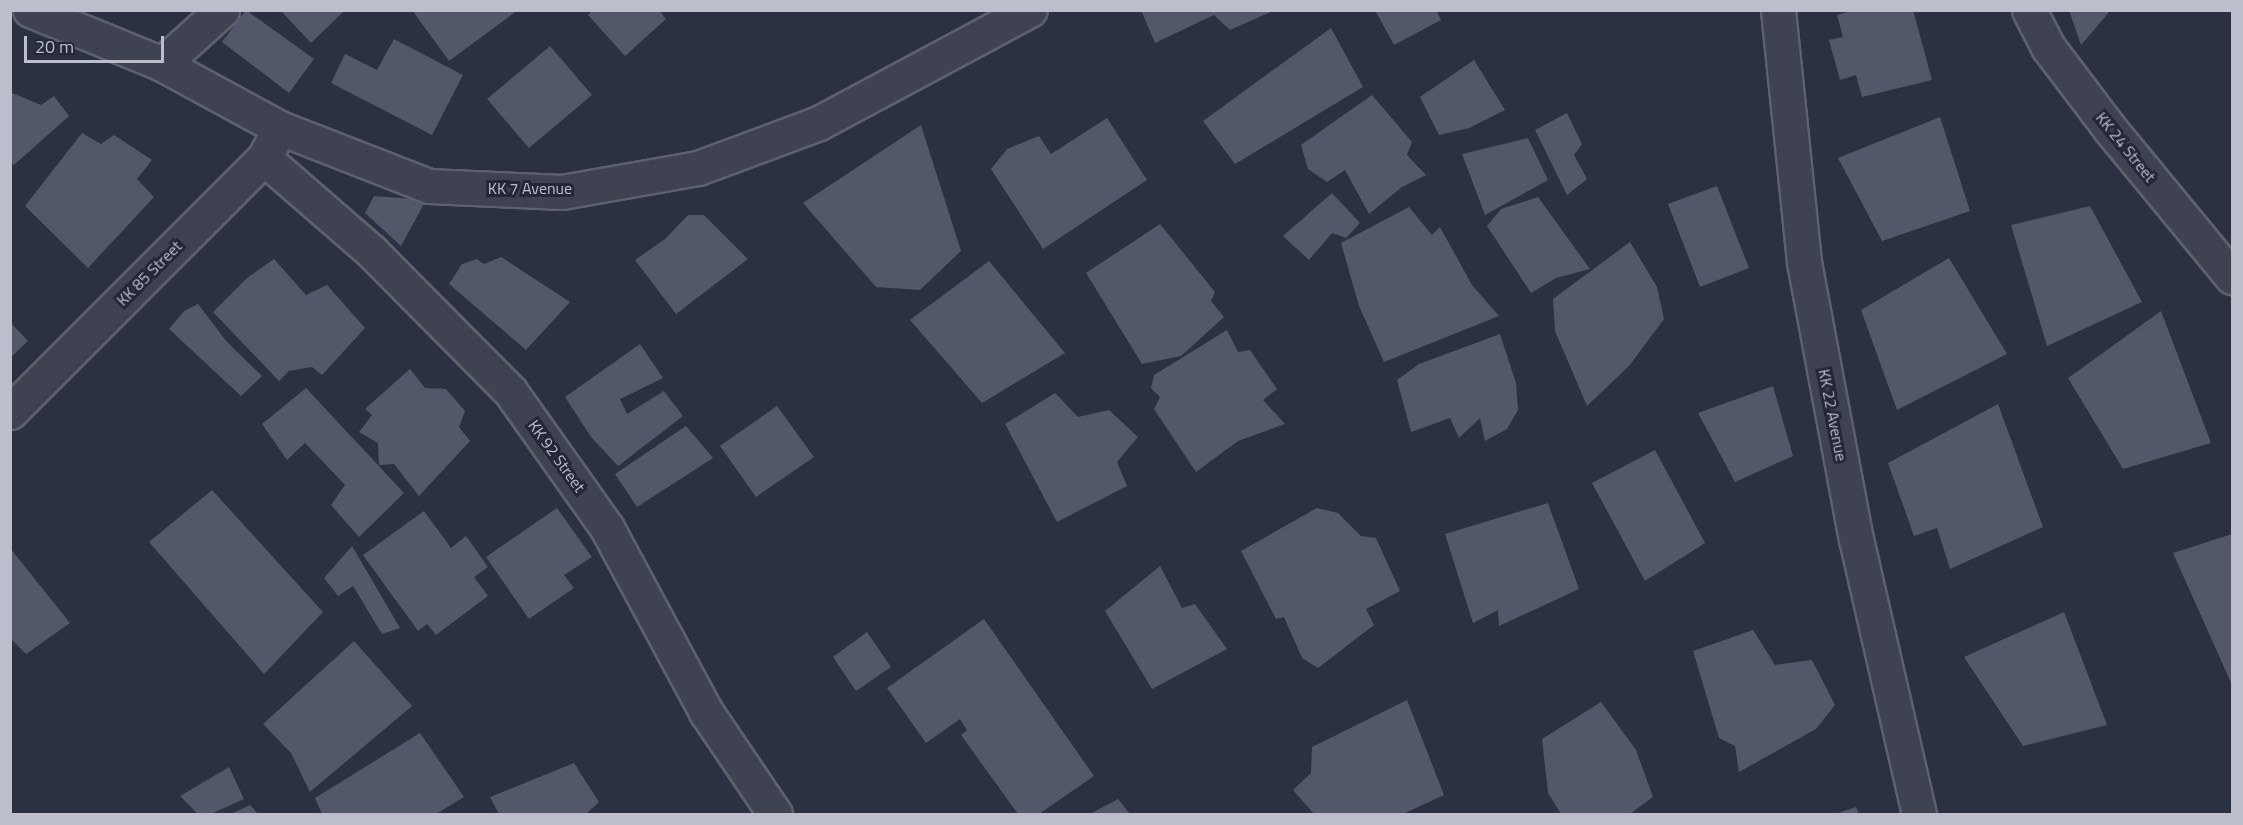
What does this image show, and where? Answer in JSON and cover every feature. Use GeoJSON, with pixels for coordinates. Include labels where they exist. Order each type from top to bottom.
{"type":"FeatureCollection","features":[{"type":"Feature","properties":{"kind":"street","name":"KK 7 Avenue"},"geometry":{"type":"LineString","coordinates":[[30,10],[162,64],[280,128],[429,186],[562,192],[698,168],[819,123],[1030,10]]}},
{"type":"Feature","properties":{"kind":"street"},"geometry":{"type":"LineString","coordinates":[[162,64],[222,10]]}},
{"type":"Feature","properties":{"kind":"street","name":"KK 22 Avenue"},"geometry":{"type":"LineString","coordinates":[[1778,10],[1804,262],[1856,539],[1918,814]]}},
{"type":"Feature","properties":{"kind":"street","name":"KK 24 Street"},"geometry":{"type":"LineString","coordinates":[[2029,10],[2048,47],[2110,129],[2232,277]]}},
{"type":"Feature","properties":{"kind":"street","name":"KK 85 Street"},"geometry":{"type":"LineString","coordinates":[[10,412],[264,158],[280,128]]}},
{"type":"Feature","properties":{"kind":"street","name":"KK 92 Street"},"geometry":{"type":"LineString","coordinates":[[264,158],[372,252],[510,391],[607,528],[706,712],[775,814]]}},
{"type":"Feature","properties":{"kind":"building"},"geometry":{"type":"Polygon","coordinates":[[[246,10],[314,59],[289,93],[222,42],[246,10]]]}},
{"type":"Feature","properties":{"kind":"building"},"geometry":{"type":"Polygon","coordinates":[[[280,10],[345,10],[311,43],[280,10]]]}},
{"type":"Feature","properties":{"kind":"building"},"geometry":{"type":"Polygon","coordinates":[[[412,10],[518,10],[449,61],[412,10]]]}},
{"type":"Feature","properties":{"kind":"building"},"geometry":{"type":"Polygon","coordinates":[[[593,10],[659,10],[666,19],[625,56],[588,15],[593,10]]]}},
{"type":"Feature","properties":{"kind":"building"},"geometry":{"type":"Polygon","coordinates":[[[1141,10],[1275,10],[1230,30],[1214,15],[1155,43],[1141,10]]]}},
{"type":"Feature","properties":{"kind":"building"},"geometry":{"type":"Polygon","coordinates":[[[1375,10],[1436,10],[1441,20],[1394,45],[1375,10]]]}},
{"type":"Feature","properties":{"kind":"building"},"geometry":{"type":"Polygon","coordinates":[[[1855,10],[1913,10],[1932,80],[1862,97],[1856,75],[1840,80],[1829,40],[1843,37],[1837,15],[1855,10]]]}},
{"type":"Feature","properties":{"kind":"building"},"geometry":{"type":"Polygon","coordinates":[[[2069,10],[2111,10],[2081,45],[2069,10]]]}},
{"type":"Feature","properties":{"kind":"building"},"geometry":{"type":"Polygon","coordinates":[[[1331,28],[1363,87],[1235,164],[1203,121],[1331,28]]]}},
{"type":"Feature","properties":{"kind":"building"},"geometry":{"type":"Polygon","coordinates":[[[394,39],[463,75],[432,135],[331,83],[345,54],[377,70],[394,39]]]}},
{"type":"Feature","properties":{"kind":"building"},"geometry":{"type":"Polygon","coordinates":[[[550,46],[592,95],[529,148],[487,99],[550,46]]]}},
{"type":"Feature","properties":{"kind":"building"},"geometry":{"type":"Polygon","coordinates":[[[1474,60],[1505,110],[1469,128],[1439,135],[1420,97],[1474,60]]]}},
{"type":"Feature","properties":{"kind":"building"},"geometry":{"type":"Polygon","coordinates":[[[10,92],[41,105],[54,96],[69,116],[14,165],[10,162],[10,92]]]}},
{"type":"Feature","properties":{"kind":"building"},"geometry":{"type":"Polygon","coordinates":[[[1372,95],[1412,142],[1407,155],[1426,175],[1402,187],[1369,214],[1345,170],[1327,182],[1308,169],[1301,145],[1372,95]]]}},
{"type":"Feature","properties":{"kind":"building"},"geometry":{"type":"Polygon","coordinates":[[[1567,113],[1582,144],[1574,155],[1587,179],[1567,195],[1535,130],[1567,113]]]}},
{"type":"Feature","properties":{"kind":"building"},"geometry":{"type":"Polygon","coordinates":[[[1940,117],[1970,211],[1882,241],[1838,158],[1940,117]]]}},
{"type":"Feature","properties":{"kind":"building"},"geometry":{"type":"Polygon","coordinates":[[[1107,118],[1147,180],[1043,249],[991,169],[1007,149],[1039,136],[1051,154],[1107,118]]]}},
{"type":"Feature","properties":{"kind":"building"},"geometry":{"type":"Polygon","coordinates":[[[921,125],[961,251],[920,290],[876,287],[803,203],[921,125]]]}},
{"type":"Feature","properties":{"kind":"building"},"geometry":{"type":"Polygon","coordinates":[[[82,133],[101,144],[114,135],[152,160],[137,179],[154,197],[88,268],[25,206],[82,133]]]}},
{"type":"Feature","properties":{"kind":"building"},"geometry":{"type":"Polygon","coordinates":[[[1528,138],[1548,180],[1485,215],[1462,154],[1528,138]]]}},
{"type":"Feature","properties":{"kind":"building"},"geometry":{"type":"Polygon","coordinates":[[[1717,186],[1749,268],[1700,287],[1668,204],[1717,186]]]}},
{"type":"Feature","properties":{"kind":"building"},"geometry":{"type":"Polygon","coordinates":[[[1332,193],[1360,223],[1346,238],[1332,233],[1309,260],[1283,236],[1332,193]]]}},
{"type":"Feature","properties":{"kind":"building"},"geometry":{"type":"Polygon","coordinates":[[[374,196],[426,200],[401,246],[365,213],[374,196]]]}},
{"type":"Feature","properties":{"kind":"building"},"geometry":{"type":"Polygon","coordinates":[[[1538,197],[1590,269],[1556,278],[1531,293],[1487,226],[1501,209],[1538,197]]]}},
{"type":"Feature","properties":{"kind":"building"},"geometry":{"type":"Polygon","coordinates":[[[2090,206],[2142,302],[2047,346],[2011,225],[2090,206]]]}},
{"type":"Feature","properties":{"kind":"building"},"geometry":{"type":"Polygon","coordinates":[[[1409,207],[1432,235],[1440,227],[1472,285],[1499,316],[1384,362],[1359,306],[1341,243],[1409,207]]]}},
{"type":"Feature","properties":{"kind":"building"},"geometry":{"type":"Polygon","coordinates":[[[688,215],[704,215],[748,259],[676,314],[635,260],[665,239],[688,215]]]}},
{"type":"Feature","properties":{"kind":"building"},"geometry":{"type":"Polygon","coordinates":[[[1160,224],[1215,292],[1211,301],[1224,317],[1181,356],[1142,364],[1086,273],[1160,224]]]}},
{"type":"Feature","properties":{"kind":"building"},"geometry":{"type":"Polygon","coordinates":[[[1630,242],[1657,287],[1664,319],[1629,366],[1587,406],[1555,331],[1553,299],[1630,242]]]}},
{"type":"Feature","properties":{"kind":"building"},"geometry":{"type":"Polygon","coordinates":[[[501,257],[570,302],[526,350],[449,284],[462,264],[477,259],[484,264],[501,257]]]}},
{"type":"Feature","properties":{"kind":"building"},"geometry":{"type":"Polygon","coordinates":[[[1949,258],[2007,354],[1897,410],[1861,310],[1949,258]]]}},
{"type":"Feature","properties":{"kind":"building"},"geometry":{"type":"Polygon","coordinates":[[[274,259],[306,295],[327,285],[365,328],[322,375],[312,367],[289,371],[279,381],[213,312],[247,278],[274,259]]]}},
{"type":"Feature","properties":{"kind":"building"},"geometry":{"type":"Polygon","coordinates":[[[989,261],[1065,353],[982,403],[910,320],[989,261]]]}},
{"type":"Feature","properties":{"kind":"building"},"geometry":{"type":"Polygon","coordinates":[[[198,304],[227,342],[262,376],[241,396],[169,329],[184,311],[198,304]]]}},
{"type":"Feature","properties":{"kind":"building"},"geometry":{"type":"Polygon","coordinates":[[[2161,311],[2211,443],[2123,469],[2068,378],[2161,311]]]}},
{"type":"Feature","properties":{"kind":"building"},"geometry":{"type":"Polygon","coordinates":[[[10,322],[28,341],[10,358],[10,322]]]}},
{"type":"Feature","properties":{"kind":"building"},"geometry":{"type":"Polygon","coordinates":[[[1227,330],[1238,352],[1250,350],[1277,389],[1263,400],[1285,424],[1238,441],[1196,472],[1154,409],[1160,397],[1151,388],[1154,375],[1227,330]]]}},
{"type":"Feature","properties":{"kind":"building"},"geometry":{"type":"Polygon","coordinates":[[[1500,334],[1516,383],[1518,410],[1507,429],[1485,441],[1480,418],[1459,438],[1450,418],[1411,432],[1397,380],[1419,364],[1500,334]]]}},
{"type":"Feature","properties":{"kind":"building"},"geometry":{"type":"Polygon","coordinates":[[[640,344],[663,378],[620,399],[627,414],[664,391],[683,416],[618,466],[591,437],[565,397],[640,344]]]}},
{"type":"Feature","properties":{"kind":"building"},"geometry":{"type":"Polygon","coordinates":[[[410,369],[425,388],[446,389],[465,411],[459,427],[470,441],[419,496],[394,464],[379,465],[378,443],[359,432],[372,415],[365,409],[410,369]]]}},
{"type":"Feature","properties":{"kind":"building"},"geometry":{"type":"Polygon","coordinates":[[[1773,386],[1793,456],[1735,482],[1698,413],[1773,386]]]}},
{"type":"Feature","properties":{"kind":"building"},"geometry":{"type":"Polygon","coordinates":[[[306,388],[404,493],[359,537],[331,505],[345,485],[305,443],[287,460],[262,424],[306,388]]]}},
{"type":"Feature","properties":{"kind":"building"},"geometry":{"type":"Polygon","coordinates":[[[1055,393],[1078,417],[1109,410],[1138,437],[1117,462],[1127,486],[1057,522],[1005,424],[1055,393]]]}},
{"type":"Feature","properties":{"kind":"building"},"geometry":{"type":"Polygon","coordinates":[[[1998,404],[2043,527],[1950,569],[1937,528],[1914,536],[1888,463],[1998,404]]]}},
{"type":"Feature","properties":{"kind":"building"},"geometry":{"type":"Polygon","coordinates":[[[777,406],[814,457],[756,497],[720,446],[777,406]]]}},
{"type":"Feature","properties":{"kind":"building"},"geometry":{"type":"Polygon","coordinates":[[[686,426],[713,458],[637,507],[615,474],[686,426]]]}},
{"type":"Feature","properties":{"kind":"building"},"geometry":{"type":"Polygon","coordinates":[[[1655,450],[1705,543],[1645,581],[1592,483],[1655,450]]]}},
{"type":"Feature","properties":{"kind":"building"},"geometry":{"type":"Polygon","coordinates":[[[212,490],[323,612],[264,674],[149,542],[212,490]]]}},
{"type":"Feature","properties":{"kind":"building"},"geometry":{"type":"Polygon","coordinates":[[[1548,503],[1579,589],[1499,626],[1498,610],[1473,623],[1445,534],[1548,503]]]}},
{"type":"Feature","properties":{"kind":"building"},"geometry":{"type":"Polygon","coordinates":[[[557,508],[592,557],[564,575],[574,588],[529,619],[486,557],[557,508]]]}},
{"type":"Feature","properties":{"kind":"building"},"geometry":{"type":"Polygon","coordinates":[[[1317,508],[1338,513],[1361,536],[1376,538],[1400,591],[1366,609],[1374,625],[1318,668],[1302,658],[1284,617],[1276,619],[1241,551],[1317,508]]]}},
{"type":"Feature","properties":{"kind":"building"},"geometry":{"type":"Polygon","coordinates":[[[424,511],[451,548],[466,536],[488,567],[474,577],[488,596],[436,635],[427,624],[418,631],[363,555],[424,511]]]}},
{"type":"Feature","properties":{"kind":"building"},"geometry":{"type":"Polygon","coordinates":[[[2232,534],[2232,685],[2173,553],[2232,534]]]}},
{"type":"Feature","properties":{"kind":"building"},"geometry":{"type":"Polygon","coordinates":[[[352,546],[400,628],[382,634],[353,586],[338,596],[324,578],[352,546]]]}},
{"type":"Feature","properties":{"kind":"building"},"geometry":{"type":"Polygon","coordinates":[[[10,548],[70,623],[26,654],[10,638],[10,548]]]}},
{"type":"Feature","properties":{"kind":"building"},"geometry":{"type":"Polygon","coordinates":[[[1160,566],[1182,608],[1195,604],[1227,649],[1152,689],[1105,611],[1160,566]]]}},
{"type":"Feature","properties":{"kind":"building"},"geometry":{"type":"Polygon","coordinates":[[[2064,612],[2107,725],[2023,746],[1964,657],[2064,612]]]}},
{"type":"Feature","properties":{"kind":"building"},"geometry":{"type":"Polygon","coordinates":[[[984,619],[1094,776],[1039,814],[1018,814],[961,735],[967,730],[960,719],[926,743],[887,688],[984,619]]]}},
{"type":"Feature","properties":{"kind":"building"},"geometry":{"type":"Polygon","coordinates":[[[1753,630],[1775,665],[1812,660],[1835,705],[1816,729],[1739,772],[1735,746],[1719,738],[1693,651],[1753,630]]]}},
{"type":"Feature","properties":{"kind":"building"},"geometry":{"type":"Polygon","coordinates":[[[867,632],[891,667],[856,691],[833,657],[867,632]]]}},
{"type":"Feature","properties":{"kind":"building"},"geometry":{"type":"Polygon","coordinates":[[[354,641],[412,706],[310,792],[291,753],[263,724],[354,641]]]}},
{"type":"Feature","properties":{"kind":"building"},"geometry":{"type":"Polygon","coordinates":[[[1407,700],[1444,795],[1403,814],[1314,814],[1293,790],[1311,773],[1312,747],[1407,700]]]}},
{"type":"Feature","properties":{"kind":"building"},"geometry":{"type":"Polygon","coordinates":[[[1601,702],[1636,750],[1653,797],[1630,814],[1561,814],[1548,793],[1542,739],[1601,702]]]}},
{"type":"Feature","properties":{"kind":"building"},"geometry":{"type":"Polygon","coordinates":[[[420,733],[464,797],[436,814],[322,814],[315,798],[420,733]]]}},
{"type":"Feature","properties":{"kind":"building"},"geometry":{"type":"Polygon","coordinates":[[[574,763],[599,802],[586,814],[499,814],[490,797],[574,763]]]}},
{"type":"Feature","properties":{"kind":"building"},"geometry":{"type":"Polygon","coordinates":[[[229,767],[244,799],[211,814],[198,814],[180,796],[229,767]]]}},
{"type":"Feature","properties":{"kind":"building"},"geometry":{"type":"Polygon","coordinates":[[[1118,799],[1130,814],[1090,814],[1118,799]]]}},
{"type":"Feature","properties":{"kind":"building"},"geometry":{"type":"Polygon","coordinates":[[[250,805],[258,814],[231,814],[250,805]]]}},
{"type":"Feature","properties":{"kind":"building"},"geometry":{"type":"Polygon","coordinates":[[[1856,807],[1859,814],[1835,814],[1856,807]]]}}]}
